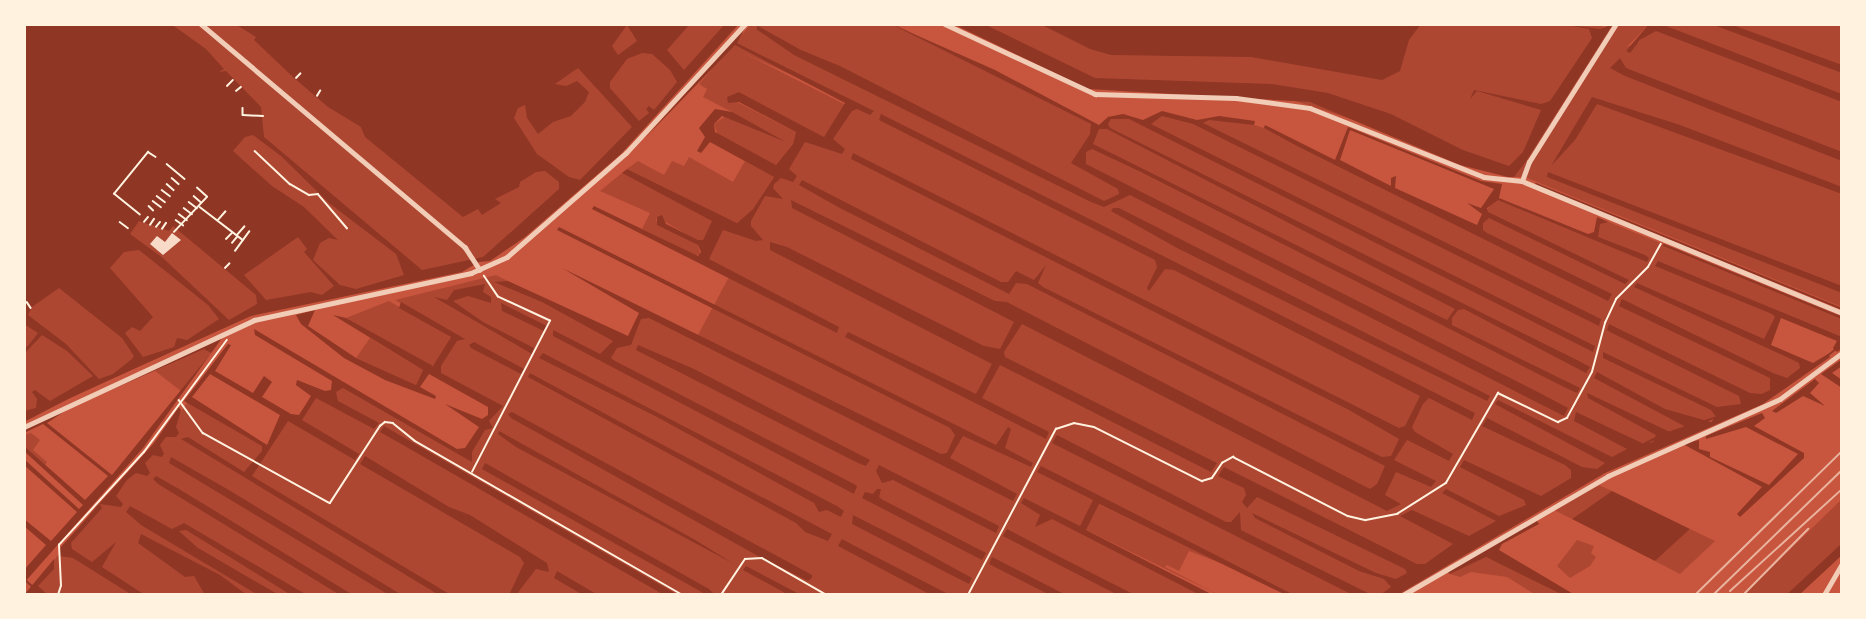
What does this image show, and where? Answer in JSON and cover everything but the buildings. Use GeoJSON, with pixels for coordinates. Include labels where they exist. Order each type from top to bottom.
{"type":"FeatureCollection","features":[{"type":"Feature","properties":{"kind":"street"},"geometry":{"type":"LineString","coordinates":[[201,24],[475,262],[480,270]]}},
{"type":"Feature","properties":{"kind":"street"},"geometry":{"type":"LineString","coordinates":[[24,427],[228,331],[302,307],[480,270],[507,257],[626,153],[745,24]]}},
{"type":"Feature","properties":{"kind":"street"},"geometry":{"type":"LineString","coordinates":[[945,24],[1095,94],[1236,98],[1310,108],[1484,177],[1522,181],[1842,313]]}},
{"type":"Feature","properties":{"kind":"street"},"geometry":{"type":"LineString","coordinates":[[1522,181],[1529,162],[1616,24]]}},
{"type":"Feature","properties":{"kind":"street"},"geometry":{"type":"LineString","coordinates":[[1403,595],[1608,476],[1780,399],[1842,353]]}},
{"type":"Feature","properties":{"kind":"street"},"geometry":{"type":"LineString","coordinates":[[1824,595],[1842,564]]}},
{"type":"Feature","properties":{"kind":"path"},"geometry":{"type":"LineString","coordinates":[[296,78],[300,74]]}},
{"type":"Feature","properties":{"kind":"path"},"geometry":{"type":"LineString","coordinates":[[227,86],[232,80]]}},
{"type":"Feature","properties":{"kind":"path"},"geometry":{"type":"LineString","coordinates":[[236,91],[241,87]]}},
{"type":"Feature","properties":{"kind":"path"},"geometry":{"type":"LineString","coordinates":[[316,96],[320,92]]}},
{"type":"Feature","properties":{"kind":"path"},"geometry":{"type":"LineString","coordinates":[[242,121],[243,108]]}},
{"type":"Feature","properties":{"kind":"path"},"geometry":{"type":"LineString","coordinates":[[243,115],[263,116]]}},
{"type":"Feature","properties":{"kind":"path"},"geometry":{"type":"LineString","coordinates":[[255,151],[290,184],[309,195],[318,194],[347,228]]}},
{"type":"Feature","properties":{"kind":"path"},"geometry":{"type":"LineString","coordinates":[[140,215],[114,194],[148,152],[156,157]]}},
{"type":"Feature","properties":{"kind":"path"},"geometry":{"type":"LineString","coordinates":[[167,164],[185,179]]}},
{"type":"Feature","properties":{"kind":"path"},"geometry":{"type":"LineString","coordinates":[[172,178],[179,184]]}},
{"type":"Feature","properties":{"kind":"path"},"geometry":{"type":"LineString","coordinates":[[167,184],[174,190]]}},
{"type":"Feature","properties":{"kind":"path"},"geometry":{"type":"LineString","coordinates":[[174,232],[183,226],[207,197],[197,188]]}},
{"type":"Feature","properties":{"kind":"path"},"geometry":{"type":"LineString","coordinates":[[162,190],[170,196]]}},
{"type":"Feature","properties":{"kind":"path"},"geometry":{"type":"LineString","coordinates":[[158,196],[165,202]]}},
{"type":"Feature","properties":{"kind":"path"},"geometry":{"type":"LineString","coordinates":[[194,196],[202,203]]}},
{"type":"Feature","properties":{"kind":"path"},"geometry":{"type":"LineString","coordinates":[[153,201],[161,207]]}},
{"type":"Feature","properties":{"kind":"path"},"geometry":{"type":"LineString","coordinates":[[189,202],[243,240]]}},
{"type":"Feature","properties":{"kind":"path"},"geometry":{"type":"LineString","coordinates":[[149,207],[153,210]]}},
{"type":"Feature","properties":{"kind":"path"},"geometry":{"type":"LineString","coordinates":[[184,208],[192,215]]}},
{"type":"Feature","properties":{"kind":"path"},"geometry":{"type":"LineString","coordinates":[[218,221],[225,212]]}},
{"type":"Feature","properties":{"kind":"path"},"geometry":{"type":"LineString","coordinates":[[179,214],[188,220]]}},
{"type":"Feature","properties":{"kind":"path"},"geometry":{"type":"LineString","coordinates":[[144,222],[148,217]]}},
{"type":"Feature","properties":{"kind":"path"},"geometry":{"type":"LineString","coordinates":[[150,225],[154,219]]}},
{"type":"Feature","properties":{"kind":"path"},"geometry":{"type":"LineString","coordinates":[[176,220],[183,226]]}},
{"type":"Feature","properties":{"kind":"path"},"geometry":{"type":"LineString","coordinates":[[120,222],[128,228]]}},
{"type":"Feature","properties":{"kind":"path"},"geometry":{"type":"LineString","coordinates":[[156,227],[160,222]]}},
{"type":"Feature","properties":{"kind":"path"},"geometry":{"type":"LineString","coordinates":[[162,229],[166,224]]}},
{"type":"Feature","properties":{"kind":"path"},"geometry":{"type":"LineString","coordinates":[[231,243],[244,227]]}},
{"type":"Feature","properties":{"kind":"path"},"geometry":{"type":"LineString","coordinates":[[226,239],[232,232]]}},
{"type":"Feature","properties":{"kind":"path"},"geometry":{"type":"LineString","coordinates":[[235,251],[249,232]]}},
{"type":"Feature","properties":{"kind":"path"},"geometry":{"type":"LineString","coordinates":[[968,595],[1056,429],[1074,423],[1094,427],[1202,481],[1212,478],[1222,463],[1233,457],[1348,516],[1366,519],[1397,514],[1446,483],[1498,393],[1558,422],[1567,418],[1592,372],[1605,323],[1616,299],[1648,267],[1663,240]]}},
{"type":"Feature","properties":{"kind":"path"},"geometry":{"type":"LineString","coordinates":[[225,268],[229,264]]}},
{"type":"Feature","properties":{"kind":"path"},"geometry":{"type":"LineString","coordinates":[[472,473],[550,321],[498,297],[480,270]]}},
{"type":"Feature","properties":{"kind":"path"},"geometry":{"type":"LineString","coordinates":[[27,302],[31,308]]}},
{"type":"Feature","properties":{"kind":"path"},"geometry":{"type":"LineString","coordinates":[[58,595],[61,586],[57,549],[144,452],[179,400],[228,339],[228,331]]}},
{"type":"Feature","properties":{"kind":"path"},"geometry":{"type":"LineString","coordinates":[[179,400],[203,433],[321,502],[330,503],[338,495],[385,422],[393,423],[416,441],[683,595]]}},
{"type":"Feature","properties":{"kind":"path"},"geometry":{"type":"LineString","coordinates":[[721,595],[745,559],[762,558],[828,595]]}},
{"type":"Feature","properties":{"kind":"shaded area"},"geometry":{"type":"Polygon","coordinates":[[[24,24],[737,24],[585,184],[490,257],[385,285],[258,310],[24,420],[24,24]]]}},
{"type":"Feature","properties":{"kind":"shaded area"},"geometry":{"type":"Polygon","coordinates":[[[24,24],[171,24],[206,49],[224,69],[219,72],[226,71],[261,107],[264,137],[422,270],[483,257],[559,189],[559,182],[545,171],[536,172],[520,182],[519,187],[495,199],[501,203],[482,215],[478,209],[463,217],[365,137],[361,127],[328,107],[293,77],[254,40],[256,37],[235,24],[690,24],[667,50],[684,70],[725,24],[739,24],[621,154],[525,237],[490,261],[479,262],[462,272],[251,316],[72,397],[24,422],[24,411],[36,408],[37,399],[32,392],[35,390],[50,401],[93,376],[67,351],[42,335],[24,354],[24,344],[27,347],[38,333],[24,324],[24,24]],[[627,25],[612,46],[618,55],[637,41],[627,25]],[[642,53],[627,59],[610,82],[610,88],[639,121],[649,113],[646,109],[649,106],[654,110],[677,82],[670,70],[652,54],[642,53]],[[578,68],[555,84],[566,86],[577,81],[589,92],[585,102],[571,116],[553,122],[538,134],[527,118],[525,105],[518,108],[514,118],[537,154],[569,177],[580,180],[632,127],[578,68]],[[253,135],[245,137],[233,151],[272,186],[304,207],[338,240],[329,238],[320,243],[313,260],[340,285],[356,289],[404,275],[396,254],[329,203],[281,156],[253,135]],[[139,221],[130,234],[163,258],[229,320],[257,304],[256,295],[173,226],[169,231],[139,221]],[[298,237],[244,275],[266,300],[311,292],[322,295],[334,286],[304,252],[307,249],[298,237]],[[139,250],[124,252],[110,268],[153,317],[140,331],[132,327],[125,333],[143,357],[174,347],[177,338],[187,340],[219,319],[208,305],[139,250]],[[59,288],[32,307],[28,315],[66,344],[99,379],[113,374],[134,356],[122,338],[59,288]]]}},
{"type":"Feature","properties":{"kind":"shaded area"},"geometry":{"type":"Polygon","coordinates":[[[751,24],[894,24],[1098,127],[1117,116],[1145,122],[1164,113],[1199,123],[1207,119],[1238,120],[1264,128],[1476,229],[1495,197],[1592,238],[1601,219],[1842,316],[1842,340],[1780,314],[1766,344],[1809,366],[1795,381],[1597,474],[1399,595],[1291,595],[1098,500],[1082,531],[1208,595],[27,595],[97,505],[167,430],[191,398],[268,446],[287,415],[296,420],[316,391],[328,397],[338,381],[465,457],[495,406],[434,372],[456,336],[395,300],[496,275],[626,342],[643,311],[698,335],[730,275],[700,260],[723,225],[739,231],[804,135],[825,142],[851,103],[742,52],[846,105],[824,137],[739,92],[735,101],[796,132],[793,144],[776,165],[718,135],[714,124],[732,112],[703,97],[707,89],[699,84],[751,24]]]}},
{"type":"Feature","properties":{"kind":"shaded area"},"geometry":{"type":"Polygon","coordinates":[[[891,24],[995,70],[1099,125],[1108,117],[1123,114],[1143,120],[1162,111],[1197,120],[1219,116],[1255,121],[1254,125],[1209,120],[1203,123],[1601,319],[1599,326],[1193,124],[1162,116],[1151,124],[1595,346],[1593,352],[1129,119],[1111,119],[1108,124],[1110,128],[1590,367],[1586,373],[1464,309],[1458,310],[1452,318],[1452,325],[1580,388],[1577,393],[1141,172],[1092,149],[1086,152],[1086,164],[1536,391],[1568,408],[1564,416],[1130,195],[1104,207],[1091,202],[794,55],[756,29],[758,26],[801,50],[840,66],[1104,201],[1119,194],[1118,189],[1071,163],[1090,134],[1091,124],[891,24]],[[1099,129],[1093,144],[1447,320],[1455,309],[1107,129],[1099,129]]]}},
{"type":"Feature","properties":{"kind":"shaded area"},"geometry":{"type":"Polygon","coordinates":[[[953,24],[984,24],[1095,78],[1272,84],[1328,93],[1391,114],[1463,150],[1509,166],[1523,152],[1541,110],[1477,91],[1470,99],[1474,90],[1541,104],[1550,101],[1592,38],[1589,29],[1562,24],[1600,29],[1613,24],[1525,163],[1514,177],[1508,177],[1460,165],[1310,102],[1088,89],[953,24]]]}},
{"type":"Feature","properties":{"kind":"shaded area"},"geometry":{"type":"Polygon","coordinates":[[[974,24],[1605,24],[1514,171],[1264,91],[1093,83],[974,24]]]}},
{"type":"Feature","properties":{"kind":"shaded area"},"geometry":{"type":"Polygon","coordinates":[[[1040,24],[1421,24],[1409,40],[1400,71],[1382,80],[1251,57],[1111,55],[1090,49],[1040,24]]]}},
{"type":"Feature","properties":{"kind":"shaded area"},"geometry":{"type":"Polygon","coordinates":[[[1613,24],[1649,24],[1627,47],[1639,42],[1655,24],[1842,24],[1842,307],[1525,177],[1514,177],[1613,24]]]}},
{"type":"Feature","properties":{"kind":"shaded area"},"geometry":{"type":"Polygon","coordinates":[[[1649,24],[1661,24],[1842,94],[1842,102],[1656,31],[1640,40],[1630,53],[1626,51],[1649,24]]]}},
{"type":"Feature","properties":{"kind":"shaded area"},"geometry":{"type":"Polygon","coordinates":[[[1711,24],[1730,24],[1842,65],[1842,73],[1711,24]]]}},
{"type":"Feature","properties":{"kind":"shaded area"},"geometry":{"type":"Polygon","coordinates":[[[746,26],[737,43],[874,111],[870,115],[857,109],[852,111],[833,139],[845,149],[842,154],[805,142],[789,169],[797,176],[793,182],[781,178],[774,184],[773,188],[783,199],[765,196],[751,221],[751,226],[763,240],[756,241],[723,230],[709,259],[839,327],[837,333],[592,209],[594,206],[698,256],[701,252],[698,245],[657,225],[657,217],[662,215],[666,224],[698,240],[703,240],[712,221],[622,173],[627,169],[737,223],[753,209],[774,177],[710,142],[701,153],[697,151],[705,137],[699,128],[715,109],[732,112],[786,142],[722,116],[714,124],[715,132],[776,165],[793,144],[796,132],[739,102],[728,103],[727,97],[739,92],[824,137],[845,103],[735,45],[644,139],[746,26]]]}},
{"type":"Feature","properties":{"kind":"shaded area"},"geometry":{"type":"Polygon","coordinates":[[[1620,58],[1626,68],[1842,152],[1842,161],[1625,76],[1610,68],[1620,58]]]}},
{"type":"Feature","properties":{"kind":"shaded area"},"geometry":{"type":"Polygon","coordinates":[[[1592,97],[1680,125],[1842,187],[1842,194],[1597,104],[1575,140],[1551,166],[1592,97]]]}},
{"type":"Feature","properties":{"kind":"shaded area"},"geometry":{"type":"Polygon","coordinates":[[[881,114],[1475,413],[1472,420],[1429,398],[1423,404],[1412,427],[1415,432],[1453,454],[1449,461],[1407,440],[1394,460],[1436,481],[1431,487],[1396,472],[1385,495],[1401,504],[1387,511],[1022,324],[1004,352],[1005,357],[1217,463],[1211,472],[1000,365],[982,398],[1049,432],[1046,439],[845,337],[848,332],[976,394],[992,364],[770,250],[770,242],[787,247],[984,346],[1000,349],[1014,322],[792,208],[791,200],[995,301],[1007,302],[1370,489],[1377,484],[1385,466],[1027,284],[1016,283],[1009,294],[838,207],[799,185],[802,180],[1001,282],[1008,282],[1016,271],[1034,280],[1046,265],[1038,283],[1043,287],[1382,457],[1391,456],[1399,439],[1349,410],[851,159],[853,153],[1399,428],[1405,426],[1420,396],[1174,270],[1165,269],[1149,291],[1147,288],[1157,267],[1155,260],[879,120],[881,114]]]}},
{"type":"Feature","properties":{"kind":"shaded area"},"geometry":{"type":"Polygon","coordinates":[[[1265,125],[1335,160],[1348,127],[1481,181],[1502,184],[1499,198],[1588,234],[1594,232],[1597,217],[1656,243],[1608,222],[1600,224],[1598,237],[1645,255],[1649,258],[1647,262],[1498,200],[1487,208],[1488,212],[1629,280],[1625,284],[1489,218],[1483,223],[1483,230],[1487,233],[1612,294],[1608,301],[1264,128],[1265,125]],[[1350,130],[1340,160],[1391,186],[1391,178],[1396,176],[1395,188],[1477,225],[1482,214],[1467,203],[1481,208],[1494,189],[1350,130]]]}},
{"type":"Feature","properties":{"kind":"shaded area"},"geometry":{"type":"Polygon","coordinates":[[[689,157],[733,182],[745,161],[774,177],[753,209],[737,223],[627,169],[638,161],[664,175],[672,161],[684,166],[689,157]]]}},
{"type":"Feature","properties":{"kind":"shaded area"},"geometry":{"type":"Polygon","coordinates":[[[1548,172],[1842,286],[1842,293],[1547,177],[1548,172]]]}},
{"type":"Feature","properties":{"kind":"shaded area"},"geometry":{"type":"Polygon","coordinates":[[[622,173],[713,221],[703,240],[698,241],[657,217],[656,221],[698,245],[700,254],[696,256],[642,229],[650,213],[600,191],[622,173]]]}},
{"type":"Feature","properties":{"kind":"shaded area"},"geometry":{"type":"Polygon","coordinates":[[[1113,208],[1119,208],[1490,396],[1487,401],[1179,249],[1111,211],[1113,208]]]}},
{"type":"Feature","properties":{"kind":"shaded area"},"geometry":{"type":"Polygon","coordinates":[[[559,227],[996,445],[1008,427],[1011,429],[1005,448],[1033,463],[1031,467],[963,436],[950,458],[1017,494],[1013,501],[649,318],[641,319],[631,345],[617,348],[611,358],[854,484],[857,486],[854,494],[553,336],[553,330],[600,354],[613,341],[542,302],[494,282],[508,281],[628,336],[639,313],[562,268],[941,454],[947,453],[955,435],[950,428],[557,230],[559,227]]]}},
{"type":"Feature","properties":{"kind":"shaded area"},"geometry":{"type":"Polygon","coordinates":[[[1658,261],[1842,337],[1842,348],[1837,352],[1833,348],[1837,341],[1781,318],[1771,345],[1813,363],[1828,354],[1830,357],[1763,404],[1605,473],[1397,595],[1380,595],[1391,587],[1384,579],[1359,571],[1255,518],[1252,513],[1376,573],[1396,579],[1407,573],[1405,569],[1257,497],[1247,508],[1242,502],[1246,495],[1244,488],[1218,476],[1224,467],[1417,564],[1425,564],[1453,544],[1400,516],[1412,510],[1469,536],[1496,521],[1442,493],[1446,489],[1499,516],[1526,505],[1524,500],[1460,467],[1464,460],[1541,496],[1571,478],[1571,470],[1565,465],[1482,426],[1487,418],[1582,467],[1597,469],[1605,463],[1495,404],[1498,400],[1612,457],[1627,449],[1574,421],[1576,412],[1644,444],[1653,442],[1656,435],[1588,398],[1587,393],[1670,432],[1686,427],[1594,378],[1597,372],[1665,409],[1711,422],[1716,417],[1711,410],[1603,358],[1603,352],[1717,407],[1741,404],[1739,396],[1610,332],[1607,330],[1609,324],[1750,393],[1762,394],[1770,390],[1770,378],[1619,306],[1622,299],[1773,373],[1787,378],[1800,368],[1799,363],[1789,358],[1634,287],[1637,283],[1764,339],[1775,317],[1772,314],[1655,266],[1658,261]]]}},
{"type":"Feature","properties":{"kind":"shaded area"},"geometry":{"type":"Polygon","coordinates":[[[485,284],[483,292],[491,297],[491,303],[468,296],[453,301],[483,322],[534,348],[532,354],[434,297],[447,300],[454,290],[485,284]]]}},
{"type":"Feature","properties":{"kind":"shaded area"},"geometry":{"type":"Polygon","coordinates":[[[389,301],[451,337],[435,365],[430,366],[346,318],[389,301]]]}},
{"type":"Feature","properties":{"kind":"shaded area"},"geometry":{"type":"Polygon","coordinates":[[[401,302],[465,339],[457,341],[441,366],[441,373],[503,406],[489,421],[493,428],[485,430],[472,452],[472,462],[343,388],[336,392],[338,401],[379,423],[374,429],[316,398],[302,420],[359,454],[355,460],[288,421],[252,476],[451,595],[439,595],[181,439],[188,437],[244,472],[262,451],[262,446],[184,401],[228,344],[231,345],[215,371],[253,393],[264,376],[272,382],[262,397],[291,414],[299,415],[311,396],[296,385],[297,380],[325,391],[331,390],[332,381],[255,335],[254,329],[457,449],[465,448],[479,427],[445,404],[482,419],[488,415],[488,407],[429,374],[420,387],[436,396],[435,399],[385,380],[344,358],[301,324],[296,315],[315,310],[308,326],[356,358],[416,385],[423,370],[333,315],[346,318],[433,366],[451,337],[399,308],[401,302]],[[210,374],[192,397],[267,445],[280,415],[210,374]]]}},
{"type":"Feature","properties":{"kind":"shaded area"},"geometry":{"type":"Polygon","coordinates":[[[501,303],[547,326],[544,331],[502,311],[501,303]]]}},
{"type":"Feature","properties":{"kind":"shaded area"},"geometry":{"type":"Polygon","coordinates":[[[222,338],[143,448],[24,583],[24,570],[46,545],[24,526],[24,519],[51,541],[77,512],[24,465],[24,459],[79,509],[83,505],[24,451],[24,446],[85,500],[108,476],[43,424],[24,433],[24,429],[68,409],[47,423],[112,475],[211,353],[204,349],[79,404],[222,338]]]}},
{"type":"Feature","properties":{"kind":"shaded area"},"geometry":{"type":"Polygon","coordinates":[[[370,338],[423,370],[416,385],[356,358],[370,338]]]}},
{"type":"Feature","properties":{"kind":"shaded area"},"geometry":{"type":"Polygon","coordinates":[[[219,342],[181,391],[155,371],[204,347],[219,342]]]}},
{"type":"Feature","properties":{"kind":"shaded area"},"geometry":{"type":"Polygon","coordinates":[[[474,342],[524,369],[521,374],[471,348],[469,345],[474,342]]]}},
{"type":"Feature","properties":{"kind":"shaded area"},"geometry":{"type":"Polygon","coordinates":[[[638,345],[694,369],[870,460],[866,466],[858,463],[636,350],[638,345]]]}},
{"type":"Feature","properties":{"kind":"shaded area"},"geometry":{"type":"Polygon","coordinates":[[[543,353],[837,506],[844,511],[841,517],[827,510],[819,512],[814,503],[657,417],[539,358],[543,353]]]}},
{"type":"Feature","properties":{"kind":"shaded area"},"geometry":{"type":"Polygon","coordinates":[[[1842,359],[1842,366],[1832,373],[1842,380],[1842,388],[1821,374],[1842,359]]]}},
{"type":"Feature","properties":{"kind":"shaded area"},"geometry":{"type":"Polygon","coordinates":[[[530,373],[832,534],[828,541],[805,532],[796,523],[528,377],[530,373]]]}},
{"type":"Feature","properties":{"kind":"shaded area"},"geometry":{"type":"Polygon","coordinates":[[[1815,379],[1819,383],[1810,393],[1825,406],[1803,396],[1776,413],[1772,411],[1815,379]]]}},
{"type":"Feature","properties":{"kind":"shaded area"},"geometry":{"type":"Polygon","coordinates":[[[179,407],[181,410],[176,427],[179,433],[176,437],[166,437],[160,445],[164,454],[162,457],[153,455],[145,463],[150,473],[147,476],[136,473],[127,480],[116,496],[123,504],[121,507],[100,504],[102,508],[71,543],[72,549],[92,562],[116,542],[102,567],[145,595],[132,595],[73,558],[60,556],[60,548],[154,443],[179,407]]]}},
{"type":"Feature","properties":{"kind":"shaded area"},"geometry":{"type":"Polygon","coordinates":[[[512,412],[812,575],[812,578],[808,581],[758,556],[511,418],[508,414],[512,412]]]}},
{"type":"Feature","properties":{"kind":"shaded area"},"geometry":{"type":"Polygon","coordinates":[[[1762,413],[1765,418],[1754,426],[1804,453],[1804,458],[1740,517],[1737,514],[1762,487],[1683,444],[1699,440],[1699,449],[1710,452],[1710,457],[1769,485],[1798,454],[1746,427],[1706,439],[1706,436],[1762,413]]]}},
{"type":"Feature","properties":{"kind":"shaded area"},"geometry":{"type":"Polygon","coordinates":[[[384,426],[678,595],[664,595],[380,432],[384,426]]]}},
{"type":"Feature","properties":{"kind":"shaded area"},"geometry":{"type":"Polygon","coordinates":[[[499,431],[734,564],[516,447],[498,434],[499,431]]]}},
{"type":"Feature","properties":{"kind":"shaded area"},"geometry":{"type":"Polygon","coordinates":[[[31,433],[40,440],[33,450],[47,462],[45,465],[24,446],[24,435],[31,433]]]}},
{"type":"Feature","properties":{"kind":"shaded area"},"geometry":{"type":"Polygon","coordinates":[[[1057,435],[1226,522],[1231,522],[1240,512],[1241,530],[1372,595],[1353,595],[1052,443],[1057,435]]]}},
{"type":"Feature","properties":{"kind":"shaded area"},"geometry":{"type":"Polygon","coordinates":[[[365,456],[449,507],[470,515],[547,563],[549,572],[536,569],[516,595],[509,595],[524,563],[520,557],[360,464],[365,456]]]}},
{"type":"Feature","properties":{"kind":"shaded area"},"geometry":{"type":"Polygon","coordinates":[[[171,457],[402,595],[389,595],[169,463],[171,457]]]}},
{"type":"Feature","properties":{"kind":"shaded area"},"geometry":{"type":"Polygon","coordinates":[[[485,463],[709,589],[715,595],[707,595],[482,469],[485,463]]]}},
{"type":"Feature","properties":{"kind":"shaded area"},"geometry":{"type":"Polygon","coordinates":[[[879,465],[999,526],[996,533],[893,480],[882,483],[876,471],[879,465]]]}},
{"type":"Feature","properties":{"kind":"shaded area"},"geometry":{"type":"Polygon","coordinates":[[[1041,466],[1294,595],[1286,595],[1099,504],[1086,530],[1213,595],[1200,595],[1052,519],[1035,527],[1040,515],[1021,503],[1024,498],[1080,526],[1093,500],[1037,472],[1041,466]]]}},
{"type":"Feature","properties":{"kind":"shaded area"},"geometry":{"type":"Polygon","coordinates":[[[156,476],[353,595],[340,595],[158,484],[153,479],[156,476]]]}},
{"type":"Feature","properties":{"kind":"shaded area"},"geometry":{"type":"Polygon","coordinates":[[[1599,485],[1612,491],[1572,519],[1554,510],[1599,485]]]}},
{"type":"Feature","properties":{"kind":"shaded area"},"geometry":{"type":"Polygon","coordinates":[[[877,489],[881,489],[879,497],[883,500],[986,553],[982,560],[862,498],[865,492],[873,494],[877,489]]]}},
{"type":"Feature","properties":{"kind":"shaded area"},"geometry":{"type":"Polygon","coordinates":[[[1612,491],[1690,529],[1655,561],[1572,519],[1612,491]]]}},
{"type":"Feature","properties":{"kind":"shaded area"},"geometry":{"type":"Polygon","coordinates":[[[1842,499],[1842,543],[1786,595],[1743,595],[1842,499]]]}},
{"type":"Feature","properties":{"kind":"shaded area"},"geometry":{"type":"Polygon","coordinates":[[[1098,504],[1223,564],[1189,551],[1179,571],[1167,565],[1165,567],[1219,595],[1086,530],[1098,504]]]}},
{"type":"Feature","properties":{"kind":"shaded area"},"geometry":{"type":"Polygon","coordinates":[[[130,506],[172,529],[184,523],[307,595],[291,595],[186,530],[179,531],[198,548],[279,595],[258,595],[141,525],[126,512],[130,506]]]}},
{"type":"Feature","properties":{"kind":"shaded area"},"geometry":{"type":"Polygon","coordinates":[[[853,515],[972,578],[969,584],[852,524],[853,515]]]}},
{"type":"Feature","properties":{"kind":"shaded area"},"geometry":{"type":"Polygon","coordinates":[[[1537,521],[1539,524],[1502,544],[1499,550],[1575,595],[1563,595],[1486,557],[1450,574],[1446,571],[1537,521]]]}},
{"type":"Feature","properties":{"kind":"shaded area"},"geometry":{"type":"Polygon","coordinates":[[[1007,529],[1135,595],[1118,595],[1003,536],[1007,529]]]}},
{"type":"Feature","properties":{"kind":"shaded area"},"geometry":{"type":"Polygon","coordinates":[[[1690,529],[1715,541],[1680,574],[1655,561],[1690,529]]]}},
{"type":"Feature","properties":{"kind":"shaded area"},"geometry":{"type":"Polygon","coordinates":[[[141,534],[220,575],[247,595],[205,595],[194,576],[185,577],[138,543],[141,534]]]}},
{"type":"Feature","properties":{"kind":"shaded area"},"geometry":{"type":"Polygon","coordinates":[[[842,539],[950,595],[931,595],[838,546],[842,539]]]}},
{"type":"Feature","properties":{"kind":"shaded area"},"geometry":{"type":"Polygon","coordinates":[[[1577,540],[1594,546],[1591,553],[1596,557],[1590,566],[1570,578],[1557,566],[1577,540]]]}},
{"type":"Feature","properties":{"kind":"shaded area"},"geometry":{"type":"Polygon","coordinates":[[[1842,543],[1842,555],[1799,595],[1786,595],[1842,543]]]}},
{"type":"Feature","properties":{"kind":"shaded area"},"geometry":{"type":"Polygon","coordinates":[[[992,557],[1066,595],[1050,595],[989,564],[992,557]]]}},
{"type":"Feature","properties":{"kind":"shaded area"},"geometry":{"type":"Polygon","coordinates":[[[1485,557],[1563,595],[1536,595],[1507,577],[1471,572],[1460,577],[1450,574],[1485,557]]]}},
{"type":"Feature","properties":{"kind":"shaded area"},"geometry":{"type":"Polygon","coordinates":[[[54,559],[54,569],[38,586],[48,595],[24,595],[54,559]]]}},
{"type":"Feature","properties":{"kind":"shaded area"},"geometry":{"type":"Polygon","coordinates":[[[746,566],[801,595],[789,595],[743,570],[746,566]]]}},
{"type":"Feature","properties":{"kind":"shaded area"},"geometry":{"type":"Polygon","coordinates":[[[557,571],[598,595],[583,595],[554,578],[557,571]]]}},
{"type":"Feature","properties":{"kind":"waterway"},"geometry":{"type":"LineString","coordinates":[[1536,184],[1842,309]]}},
{"type":"Feature","properties":{"kind":"waterway"},"geometry":{"type":"LineString","coordinates":[[1664,245],[1842,318]]}},
{"type":"Feature","properties":{"kind":"waterway"},"geometry":{"type":"LineString","coordinates":[[1826,357],[1836,349]]}},
{"type":"Feature","properties":{"kind":"waterway"},"geometry":{"type":"LineString","coordinates":[[1705,421],[1717,417]]}},
{"type":"Feature","properties":{"kind":"waterway"},"geometry":{"type":"LineString","coordinates":[[1668,433],[1688,426]]}},
{"type":"Feature","properties":{"kind":"waterway"},"geometry":{"type":"LineString","coordinates":[[1644,444],[1658,437]]}},
{"type":"Feature","properties":{"kind":"waterway"},"geometry":{"type":"LineString","coordinates":[[24,579],[33,587]]}},
{"type":"Feature","properties":{"kind":"railway"},"geometry":{"type":"LineString","coordinates":[[1695,595],[1842,451]]}},
{"type":"Feature","properties":{"kind":"railway"},"geometry":{"type":"LineString","coordinates":[[1713,595],[1842,470]]}},
{"type":"Feature","properties":{"kind":"railway"},"geometry":{"type":"LineString","coordinates":[[1730,591],[1842,489]]}},
{"type":"Feature","properties":{"kind":"railway"},"geometry":{"type":"LineString","coordinates":[[1743,595],[1808,529]]}}]}
